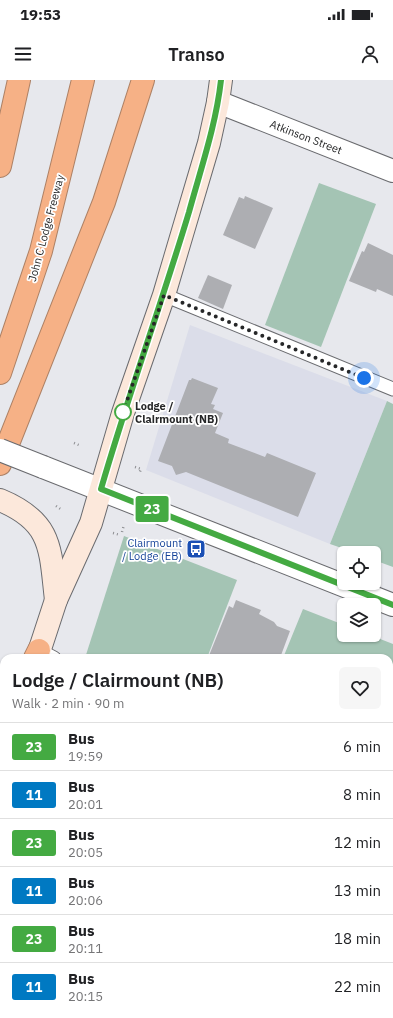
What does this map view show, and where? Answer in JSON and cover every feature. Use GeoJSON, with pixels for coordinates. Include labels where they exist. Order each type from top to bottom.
{"type":"FeatureCollection","features":[{"type":"Feature","properties":{"kind":"highway"},"geometry":{"type":"LineString","coordinates":[[0,166],[19,80]]}},
{"type":"Feature","properties":{"kind":"highway","name":"John C Lodge Freeway"},"geometry":{"type":"LineString","coordinates":[[0,373],[42,251],[83,80]]}},
{"type":"Feature","properties":{"kind":"highway"},"geometry":{"type":"LineString","coordinates":[[0,464],[104,202],[143,80]]}},
{"type":"Feature","properties":{"kind":"main road"},"geometry":{"type":"LineString","coordinates":[[42,654],[56,600],[91,523],[123,413],[164,295],[209,143],[221,80]]}},
{"type":"Feature","properties":{"kind":"main road"},"geometry":{"type":"LineString","coordinates":[[4,502],[24,511],[40,527],[50,552],[56,600]]}},
{"type":"Feature","properties":{"kind":"street","name":"Atkinson Street"},"geometry":{"type":"LineString","coordinates":[[218,102],[393,171]]}},
{"type":"Feature","properties":{"kind":"street"},"geometry":{"type":"LineString","coordinates":[[0,450],[393,605]]}},
{"type":"Feature","properties":{"kind":"lane"},"geometry":{"type":"LineString","coordinates":[[164,295],[393,389]]}},
{"type":"Feature","properties":{"kind":"path"},"geometry":{"type":"LineString","coordinates":[[74,442],[81,446]]}},
{"type":"Feature","properties":{"kind":"path"},"geometry":{"type":"LineString","coordinates":[[134,467],[141,469],[139,474]]}},
{"type":"Feature","properties":{"kind":"path"},"geometry":{"type":"LineString","coordinates":[[56,506],[62,510]]}},
{"type":"Feature","properties":{"kind":"path"},"geometry":{"type":"LineString","coordinates":[[122,532],[124,525]]}},
{"type":"Feature","properties":{"kind":"path"},"geometry":{"type":"LineString","coordinates":[[113,533],[120,535]]}},
{"type":"Feature","properties":{"kind":"shaded area"},"geometry":{"type":"Polygon","coordinates":[[[190,325],[387,401],[330,544],[146,470],[190,325]]]}},
{"type":"Feature","properties":{"kind":"green space"},"geometry":{"type":"Polygon","coordinates":[[[319,183],[376,204],[321,347],[265,325],[319,183]]]}},
{"type":"Feature","properties":{"kind":"green space"},"geometry":{"type":"Polygon","coordinates":[[[387,401],[393,404],[393,567],[381,563],[381,546],[337,546],[330,544],[387,401]]]}},
{"type":"Feature","properties":{"kind":"green space"},"geometry":{"type":"Polygon","coordinates":[[[124,536],[237,580],[209,654],[86,654],[124,536]]]}},
{"type":"Feature","properties":{"kind":"green space"},"geometry":{"type":"Polygon","coordinates":[[[303,609],[337,622],[337,642],[381,642],[381,639],[393,644],[393,654],[285,654],[303,609]]]}},
{"type":"Feature","properties":{"kind":"building"},"geometry":{"type":"Polygon","coordinates":[[[245,196],[273,208],[255,249],[223,235],[239,197],[244,199],[245,196]]]}},
{"type":"Feature","properties":{"kind":"building"},"geometry":{"type":"Polygon","coordinates":[[[368,243],[393,255],[393,296],[377,289],[376,292],[349,281],[362,251],[364,252],[368,243]]]}},
{"type":"Feature","properties":{"kind":"building"},"geometry":{"type":"Polygon","coordinates":[[[208,275],[232,285],[223,309],[198,298],[208,275]]]}},
{"type":"Feature","properties":{"kind":"building"},"geometry":{"type":"Polygon","coordinates":[[[192,378],[218,388],[211,404],[215,405],[213,409],[223,413],[215,433],[229,439],[228,443],[265,457],[267,453],[316,473],[298,517],[186,472],[176,475],[172,466],[158,461],[189,380],[192,378]]]}},
{"type":"Feature","properties":{"kind":"building"},"geometry":{"type":"Polygon","coordinates":[[[236,600],[261,610],[259,614],[274,622],[277,626],[290,631],[281,654],[210,654],[229,606],[233,608],[236,600]]]}},
{"type":"Feature","properties":{"kind":"bus line","name":"23"},"geometry":{"type":"LineString","coordinates":[[221,80],[209,143],[164,295],[123,413],[101,489],[393,605]]}},
{"type":"Feature","properties":{"kind":"place","name":"Lodge / Clairmount (NB)"},"geometry":{"type":"Point","coordinates":[123,412]}},
{"type":"Feature","properties":{"kind":"place","name":"Clairmount / Lodge (EB)"},"geometry":{"type":"Point","coordinates":[196,549]}},
{"type":"Feature","properties":{"kind":"route"},"geometry":{"type":"LineString","coordinates":[[123,412],[164,295],[192,308],[364,378]]}}]}
